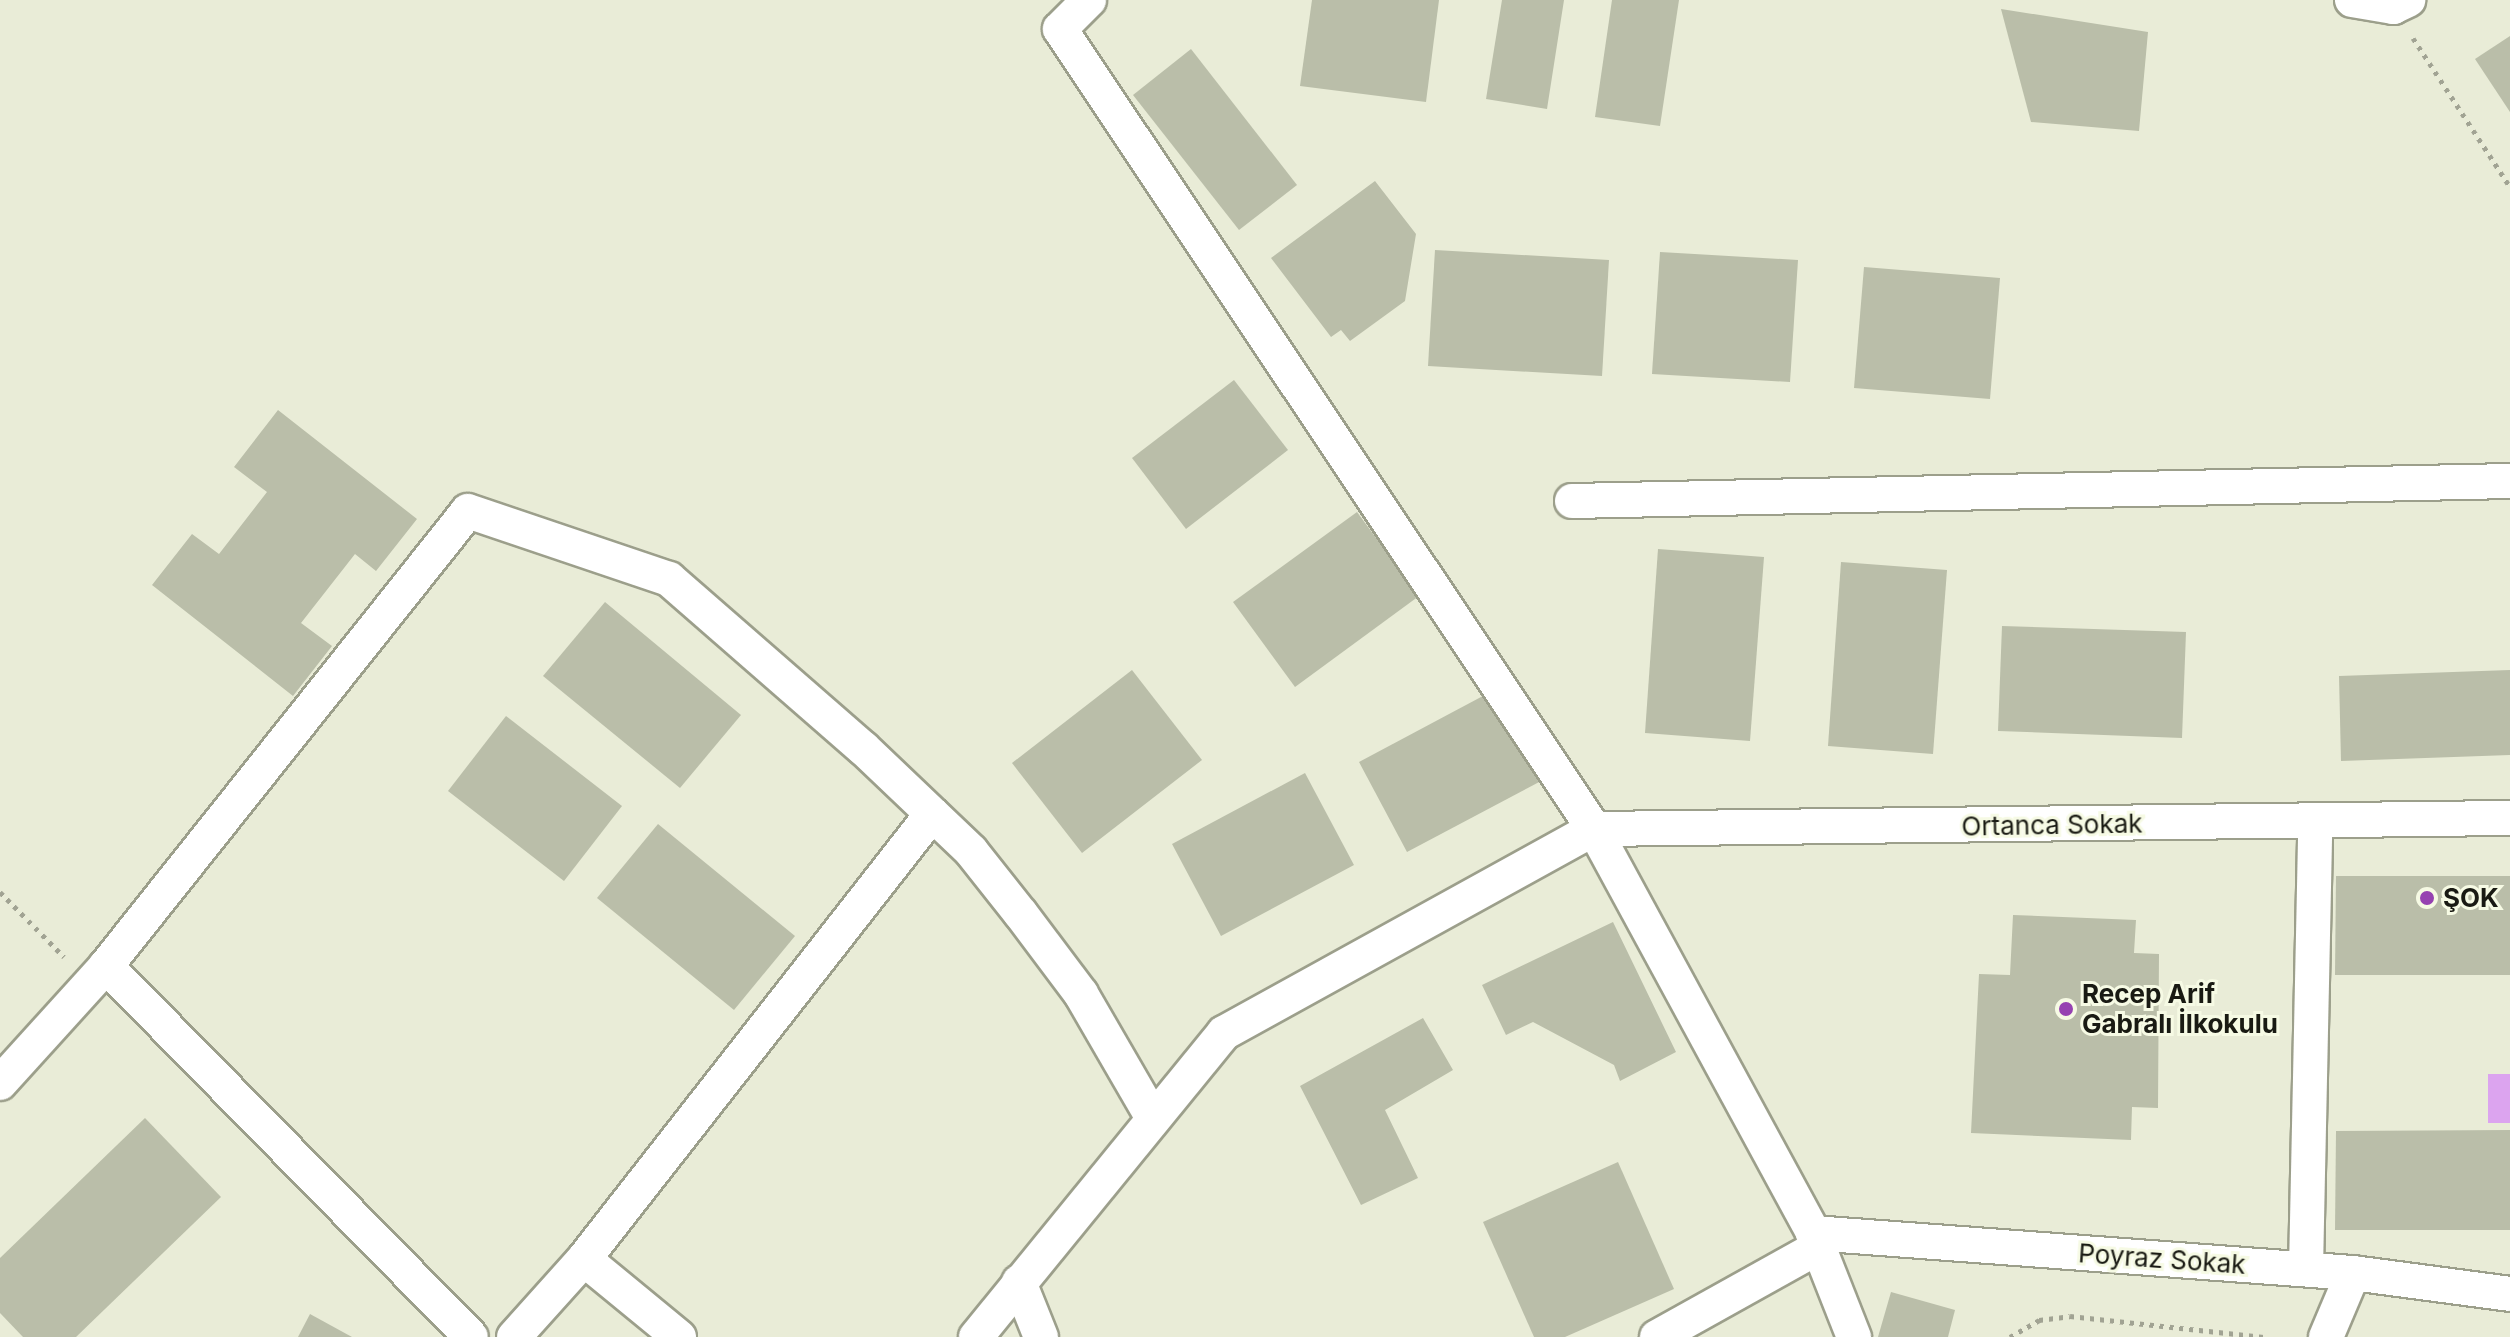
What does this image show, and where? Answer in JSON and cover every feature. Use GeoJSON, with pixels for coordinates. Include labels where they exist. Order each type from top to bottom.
{"type":"FeatureCollection","features":[{"type":"Feature","properties":{"kind":"street"},"geometry":{"type":"LineString","coordinates":[[1089,0],[1060,29],[1594,829],[1816,1240],[1854,1337]]}},
{"type":"Feature","properties":{"kind":"street"},"geometry":{"type":"LineString","coordinates":[[2352,0],[2400,4]]}},
{"type":"Feature","properties":{"kind":"street"},"geometry":{"type":"LineString","coordinates":[[1572,501],[2510,481]]}},
{"type":"Feature","properties":{"kind":"street"},"geometry":{"type":"LineString","coordinates":[[0,1083],[98,975],[468,511],[669,579],[971,851],[1081,994],[1153,1118]]}},
{"type":"Feature","properties":{"kind":"street"},"geometry":{"type":"LineString","coordinates":[[514,1337],[584,1259],[932,814]]}},
{"type":"Feature","properties":{"kind":"street","name":"Ortanca Sokak"},"geometry":{"type":"LineString","coordinates":[[1594,829],[2315,823],[2510,818]]}},
{"type":"Feature","properties":{"kind":"street"},"geometry":{"type":"LineString","coordinates":[[2306,1269],[2315,823]]}},
{"type":"Feature","properties":{"kind":"street"},"geometry":{"type":"LineString","coordinates":[[976,1337],[1224,1033],[1594,829]]}},
{"type":"Feature","properties":{"kind":"street"},"geometry":{"type":"LineString","coordinates":[[98,975],[471,1337]]}},
{"type":"Feature","properties":{"kind":"street"},"geometry":{"type":"LineString","coordinates":[[1657,1337],[1816,1240]]}},
{"type":"Feature","properties":{"kind":"street","name":"Poyraz Sokak"},"geometry":{"type":"LineString","coordinates":[[1816,1240],[2306,1269],[2510,1294]]}},
{"type":"Feature","properties":{"kind":"street"},"geometry":{"type":"LineString","coordinates":[[584,1259],[679,1337]]}},
{"type":"Feature","properties":{"kind":"street"},"geometry":{"type":"LineString","coordinates":[[2326,1337],[2353,1273]]}},
{"type":"Feature","properties":{"kind":"street"},"geometry":{"type":"LineString","coordinates":[[1019,1282],[1041,1337]]}},
{"type":"Feature","properties":{"kind":"path"},"geometry":{"type":"LineString","coordinates":[[2400,4],[2510,187]]}},
{"type":"Feature","properties":{"kind":"path"},"geometry":{"type":"LineString","coordinates":[[0,892],[98,975]]}},
{"type":"Feature","properties":{"kind":"path"},"geometry":{"type":"LineString","coordinates":[[2010,1337],[2039,1320],[2070,1316],[2264,1337]]}},
{"type":"Feature","properties":{"kind":"shaded area"},"geometry":{"type":"Polygon","coordinates":[[[2488,1074],[2510,1074],[2510,1123],[2488,1123],[2488,1074]]]}},
{"type":"Feature","properties":{"kind":"building"},"geometry":{"type":"Polygon","coordinates":[[[1312,0],[1439,0],[1426,102],[1300,86],[1312,0]]]}},
{"type":"Feature","properties":{"kind":"building"},"geometry":{"type":"Polygon","coordinates":[[[1502,0],[1564,0],[1547,109],[1486,99],[1502,0]]]}},
{"type":"Feature","properties":{"kind":"building"},"geometry":{"type":"Polygon","coordinates":[[[1612,0],[1679,0],[1660,126],[1595,117],[1612,0]]]}},
{"type":"Feature","properties":{"kind":"building"},"geometry":{"type":"Polygon","coordinates":[[[2001,9],[2148,32],[2139,131],[2031,122],[2001,9]]]}},
{"type":"Feature","properties":{"kind":"building"},"geometry":{"type":"Polygon","coordinates":[[[2510,36],[2510,112],[2475,59],[2510,36]]]}},
{"type":"Feature","properties":{"kind":"building"},"geometry":{"type":"Polygon","coordinates":[[[1191,49],[1297,185],[1239,230],[1133,95],[1191,49]]]}},
{"type":"Feature","properties":{"kind":"building"},"geometry":{"type":"Polygon","coordinates":[[[1375,181],[1416,234],[1405,301],[1350,341],[1341,330],[1331,337],[1271,258],[1375,181]]]}},
{"type":"Feature","properties":{"kind":"building"},"geometry":{"type":"Polygon","coordinates":[[[1435,250],[1609,260],[1602,376],[1428,366],[1435,250]]]}},
{"type":"Feature","properties":{"kind":"building"},"geometry":{"type":"Polygon","coordinates":[[[1660,252],[1798,260],[1790,382],[1652,374],[1660,252]]]}},
{"type":"Feature","properties":{"kind":"building"},"geometry":{"type":"Polygon","coordinates":[[[1864,267],[2000,278],[1990,399],[1854,388],[1864,267]]]}},
{"type":"Feature","properties":{"kind":"building"},"geometry":{"type":"Polygon","coordinates":[[[1234,380],[1288,450],[1186,529],[1132,458],[1234,380]]]}},
{"type":"Feature","properties":{"kind":"building"},"geometry":{"type":"Polygon","coordinates":[[[278,410],[417,519],[376,571],[355,554],[301,623],[332,646],[293,696],[152,585],[192,534],[219,554],[267,492],[234,467],[278,410]]]}},
{"type":"Feature","properties":{"kind":"building"},"geometry":{"type":"Polygon","coordinates":[[[1357,512],[1419,596],[1295,687],[1233,602],[1357,512]]]}},
{"type":"Feature","properties":{"kind":"building"},"geometry":{"type":"Polygon","coordinates":[[[1658,549],[1764,557],[1750,741],[1645,733],[1658,549]]]}},
{"type":"Feature","properties":{"kind":"building"},"geometry":{"type":"Polygon","coordinates":[[[1841,562],[1947,570],[1933,754],[1828,746],[1841,562]]]}},
{"type":"Feature","properties":{"kind":"building"},"geometry":{"type":"Polygon","coordinates":[[[605,602],[741,715],[680,788],[543,676],[605,602]]]}},
{"type":"Feature","properties":{"kind":"building"},"geometry":{"type":"Polygon","coordinates":[[[2002,626],[2186,632],[2182,738],[1998,731],[2002,626]]]}},
{"type":"Feature","properties":{"kind":"building"},"geometry":{"type":"Polygon","coordinates":[[[1132,670],[1202,760],[1082,853],[1012,763],[1132,670]]]}},
{"type":"Feature","properties":{"kind":"building"},"geometry":{"type":"Polygon","coordinates":[[[2510,670],[2510,755],[2341,761],[2339,676],[2510,670]]]}},
{"type":"Feature","properties":{"kind":"building"},"geometry":{"type":"Polygon","coordinates":[[[1496,689],[1543,780],[1407,852],[1359,762],[1496,689]]]}},
{"type":"Feature","properties":{"kind":"building"},"geometry":{"type":"Polygon","coordinates":[[[506,716],[622,806],[564,881],[448,791],[506,716]]]}},
{"type":"Feature","properties":{"kind":"building"},"geometry":{"type":"Polygon","coordinates":[[[1305,773],[1354,865],[1221,936],[1172,844],[1305,773]]]}},
{"type":"Feature","properties":{"kind":"building"},"geometry":{"type":"Polygon","coordinates":[[[658,824],[795,936],[734,1010],[597,898],[658,824]]]}},
{"type":"Feature","properties":{"kind":"building"},"geometry":{"type":"Polygon","coordinates":[[[2336,876],[2510,876],[2510,975],[2335,975],[2336,876]]]}},
{"type":"Feature","properties":{"kind":"building","name":"Recep Arif Gabralı İlkokulu"},"geometry":{"type":"Polygon","coordinates":[[[2013,915],[2136,920],[2134,953],[2159,954],[2158,1108],[2132,1107],[2131,1140],[1971,1133],[1979,974],[2010,975],[2013,915]]]}},
{"type":"Feature","properties":{"kind":"building"},"geometry":{"type":"Polygon","coordinates":[[[1613,922],[1676,1052],[1620,1081],[1614,1065],[1533,1022],[1506,1035],[1482,985],[1613,922]]]}},
{"type":"Feature","properties":{"kind":"building"},"geometry":{"type":"Polygon","coordinates":[[[1423,1018],[1453,1070],[1385,1110],[1418,1178],[1361,1205],[1300,1086],[1423,1018]]]}},
{"type":"Feature","properties":{"kind":"building"},"geometry":{"type":"Polygon","coordinates":[[[145,1118],[221,1197],[76,1337],[23,1337],[0,1313],[0,1258],[145,1118]]]}},
{"type":"Feature","properties":{"kind":"building"},"geometry":{"type":"Polygon","coordinates":[[[2510,1130],[2510,1230],[2335,1230],[2336,1131],[2510,1130]]]}},
{"type":"Feature","properties":{"kind":"building"},"geometry":{"type":"Polygon","coordinates":[[[1618,1162],[1674,1289],[1565,1337],[1534,1337],[1483,1222],[1618,1162]]]}},
{"type":"Feature","properties":{"kind":"building"},"geometry":{"type":"Polygon","coordinates":[[[1891,1292],[1955,1310],[1948,1337],[1878,1337],[1891,1292]]]}},
{"type":"Feature","properties":{"kind":"building"},"geometry":{"type":"Polygon","coordinates":[[[310,1314],[352,1337],[298,1337],[310,1314]]]}},
{"type":"Feature","properties":{"kind":"place","name":"ŞOK"},"geometry":{"type":"Point","coordinates":[2427,898]}},
{"type":"Feature","properties":{"kind":"place","name":"Recep Arif Gabralı İlkokulu"},"geometry":{"type":"Point","coordinates":[2066,1009]}}]}
